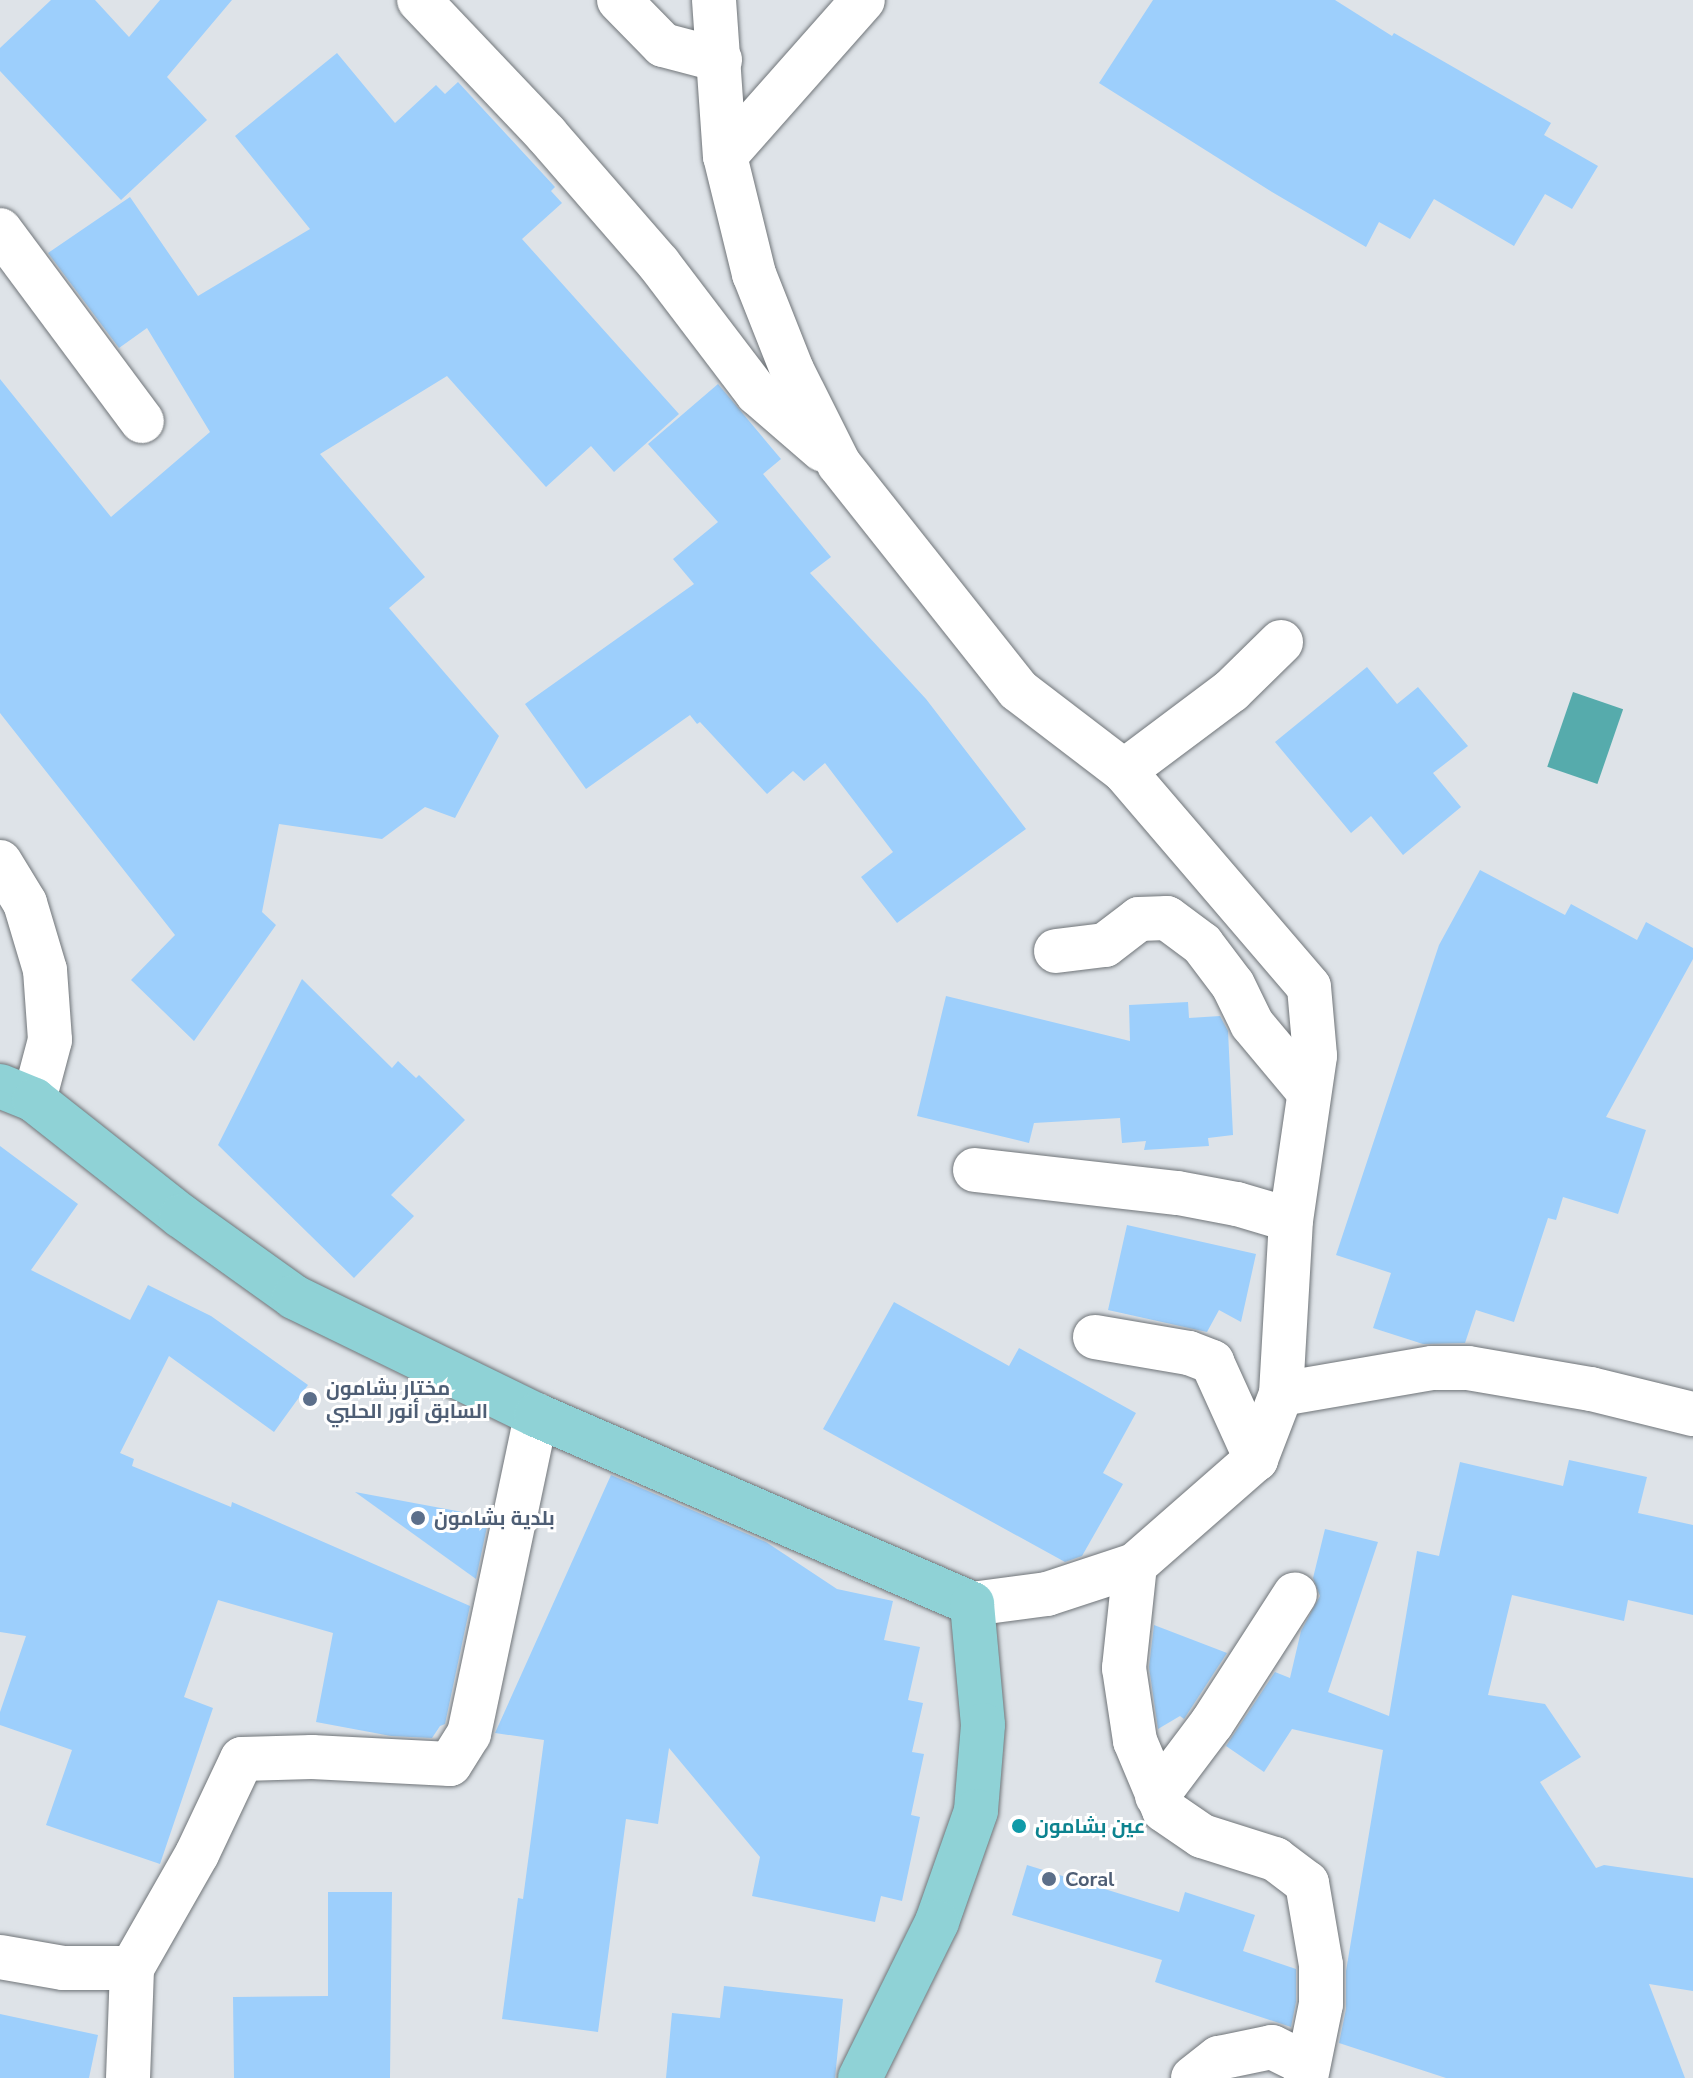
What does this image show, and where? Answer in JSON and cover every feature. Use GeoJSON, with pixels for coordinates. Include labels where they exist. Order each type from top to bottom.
{"type":"FeatureCollection","features":[{"type":"Feature","properties":{"kind":"main road"},"geometry":{"type":"LineString","coordinates":[[17,1093],[294,1297],[536,1415],[972,1604],[983,1725],[976,1811],[937,1922],[860,2078]]}},
{"type":"Feature","properties":{"kind":"street"},"geometry":{"type":"LineString","coordinates":[[419,0],[546,134],[659,264],[757,393],[839,464],[1018,690],[1124,771],[1309,987],[1315,1056],[1291,1220],[1281,1394],[1256,1459],[1135,1565],[1047,1594],[972,1604]]}},
{"type":"Feature","properties":{"kind":"street"},"geometry":{"type":"LineString","coordinates":[[619,0],[663,45],[720,60]]}},
{"type":"Feature","properties":{"kind":"street"},"geometry":{"type":"LineString","coordinates":[[714,0],[725,156],[754,274],[792,370],[839,464]]}},
{"type":"Feature","properties":{"kind":"street"},"geometry":{"type":"LineString","coordinates":[[725,156],[863,0]]}},
{"type":"Feature","properties":{"kind":"street"},"geometry":{"type":"LineString","coordinates":[[0,230],[142,421]]}},
{"type":"Feature","properties":{"kind":"street"},"geometry":{"type":"LineString","coordinates":[[1124,771],[1231,691],[1281,642]]}},
{"type":"Feature","properties":{"kind":"street"},"geometry":{"type":"LineString","coordinates":[[0,862],[25,903],[45,970],[50,1040],[17,1093]]}},
{"type":"Feature","properties":{"kind":"street"},"geometry":{"type":"LineString","coordinates":[[1056,951],[1105,945],[1139,919],[1167,918],[1202,944],[1233,985],[1252,1024],[1308,1091]]}},
{"type":"Feature","properties":{"kind":"street"},"geometry":{"type":"LineString","coordinates":[[975,1170],[1178,1193],[1237,1204],[1291,1220]]}},
{"type":"Feature","properties":{"kind":"street"},"geometry":{"type":"LineString","coordinates":[[1095,1337],[1189,1353],[1212,1362],[1256,1459]]}},
{"type":"Feature","properties":{"kind":"street"},"geometry":{"type":"LineString","coordinates":[[1281,1394],[1432,1368],[1468,1368],[1591,1389],[1693,1414]]}},
{"type":"Feature","properties":{"kind":"street"},"geometry":{"type":"LineString","coordinates":[[128,2078],[132,1968],[197,1854],[242,1759],[312,1757],[450,1764],[469,1734],[536,1415]]}},
{"type":"Feature","properties":{"kind":"street"},"geometry":{"type":"LineString","coordinates":[[1135,1565],[1124,1668],[1135,1741],[1157,1796],[1164,1810],[1202,1836],[1275,1859],[1307,1883],[1321,1965],[1321,2004],[1307,2071],[1272,2047],[1219,2058],[1193,2078]]}},
{"type":"Feature","properties":{"kind":"street"},"geometry":{"type":"LineString","coordinates":[[1157,1796],[1212,1723],[1295,1594]]}},
{"type":"Feature","properties":{"kind":"street"},"geometry":{"type":"LineString","coordinates":[[0,1957],[63,1968],[132,1968]]}},
{"type":"Feature","properties":{"kind":"water"},"geometry":{"type":"Polygon","coordinates":[[[1573,692],[1623,709],[1597,784],[1547,767],[1573,692]]]}},
{"type":"Feature","properties":{"kind":"building"},"geometry":{"type":"Polygon","coordinates":[[[51,0],[95,0],[129,37],[160,0],[232,0],[167,77],[207,120],[121,200],[0,71],[0,48],[51,0]]]}},
{"type":"Feature","properties":{"kind":"building"},"geometry":{"type":"Polygon","coordinates":[[[1153,0],[1335,0],[1392,36],[1394,33],[1551,123],[1544,135],[1598,166],[1572,209],[1545,194],[1514,246],[1434,199],[1410,239],[1379,222],[1366,247],[1099,83],[1153,0]]]}},
{"type":"Feature","properties":{"kind":"building"},"geometry":{"type":"Polygon","coordinates":[[[337,53],[395,123],[436,85],[445,94],[458,82],[555,187],[551,191],[562,203],[522,239],[679,414],[614,472],[591,446],[546,487],[447,376],[320,454],[425,577],[389,608],[499,736],[455,818],[425,807],[382,839],[279,824],[262,912],[276,925],[194,1041],[131,980],[175,935],[0,713],[0,379],[111,517],[210,432],[147,328],[119,348],[48,253],[130,197],[198,296],[310,229],[235,136],[337,53]]]}},
{"type":"Feature","properties":{"kind":"building"},"geometry":{"type":"Polygon","coordinates":[[[718,384],[781,459],[763,474],[831,557],[810,573],[926,699],[1026,829],[897,923],[861,877],[893,852],[825,763],[804,781],[793,771],[767,794],[690,715],[586,789],[525,704],[694,584],[673,559],[718,522],[648,444],[718,384]]]}},
{"type":"Feature","properties":{"kind":"building"},"geometry":{"type":"Polygon","coordinates":[[[1367,667],[1397,704],[1418,687],[1468,746],[1433,773],[1461,807],[1403,855],[1371,816],[1351,833],[1275,742],[1367,667]]]}},
{"type":"Feature","properties":{"kind":"building"},"geometry":{"type":"Polygon","coordinates":[[[1480,870],[1565,915],[1571,904],[1637,940],[1646,922],[1693,948],[1693,959],[1606,1117],[1646,1130],[1618,1214],[1563,1197],[1556,1220],[1548,1218],[1514,1322],[1476,1310],[1465,1343],[1423,1344],[1373,1328],[1391,1273],[1336,1255],[1439,945],[1480,870]]]}},
{"type":"Feature","properties":{"kind":"building"},"geometry":{"type":"Polygon","coordinates":[[[302,979],[392,1068],[398,1061],[416,1078],[419,1075],[465,1120],[391,1195],[414,1216],[354,1278],[218,1145],[302,979]]]}},
{"type":"Feature","properties":{"kind":"building"},"geometry":{"type":"Polygon","coordinates":[[[946,996],[1130,1041],[1129,1005],[1188,1002],[1189,1018],[1220,1016],[1228,1031],[1233,1135],[1208,1138],[1209,1146],[1144,1150],[1146,1141],[1122,1143],[1120,1118],[1034,1123],[1029,1143],[917,1116],[946,996]]]}},
{"type":"Feature","properties":{"kind":"building"},"geometry":{"type":"Polygon","coordinates":[[[0,1146],[78,1204],[31,1270],[130,1320],[148,1285],[211,1316],[308,1385],[274,1432],[169,1356],[120,1453],[134,1459],[132,1466],[231,1507],[232,1502],[470,1606],[445,1724],[432,1738],[391,1736],[316,1722],[333,1633],[218,1600],[184,1697],[213,1708],[160,1864],[46,1825],[72,1750],[0,1725],[0,1712],[26,1636],[0,1632],[0,1146]]]}},
{"type":"Feature","properties":{"kind":"building"},"geometry":{"type":"Polygon","coordinates":[[[1127,1225],[1256,1254],[1241,1322],[1219,1310],[1207,1332],[1108,1310],[1127,1225]]]}},
{"type":"Feature","properties":{"kind":"building"},"geometry":{"type":"Polygon","coordinates":[[[894,1302],[1009,1366],[1019,1348],[1136,1413],[1103,1473],[1123,1484],[1082,1556],[1065,1562],[823,1429],[894,1302]]]}},
{"type":"Feature","properties":{"kind":"building"},"geometry":{"type":"Polygon","coordinates":[[[1569,1460],[1647,1477],[1638,1513],[1693,1525],[1693,1615],[1628,1600],[1624,1621],[1512,1595],[1488,1695],[1545,1704],[1581,1757],[1540,1782],[1596,1868],[1604,1865],[1693,1878],[1693,1991],[1649,1984],[1685,2078],[1446,2078],[1339,2043],[1346,2009],[1346,1971],[1383,1750],[1292,1729],[1264,1772],[1226,1746],[1275,1672],[1290,1678],[1301,1631],[1320,1596],[1313,1578],[1325,1529],[1378,1542],[1328,1692],[1389,1716],[1417,1551],[1439,1556],[1460,1462],[1563,1486],[1569,1460]]]}},
{"type":"Feature","properties":{"kind":"building"},"geometry":{"type":"Polygon","coordinates":[[[611,1475],[766,1542],[837,1589],[893,1601],[884,1640],[920,1647],[908,1700],[923,1703],[912,1752],[924,1754],[911,1815],[920,1817],[902,1901],[881,1896],[875,1922],[752,1896],[760,1857],[669,1748],[658,1824],[626,1819],[598,2032],[502,2019],[518,1898],[523,1899],[544,1740],[495,1733],[611,1475]]]}},
{"type":"Feature","properties":{"kind":"building"},"geometry":{"type":"Polygon","coordinates":[[[355,1492],[489,1517],[476,1579],[355,1492]]]}},
{"type":"Feature","properties":{"kind":"building"},"geometry":{"type":"Polygon","coordinates":[[[1154,1625],[1227,1653],[1184,1719],[1180,1716],[1158,1729],[1149,1667],[1154,1625]]]}},
{"type":"Feature","properties":{"kind":"building"},"geometry":{"type":"Polygon","coordinates":[[[1027,1865],[1179,1912],[1185,1892],[1255,1915],[1243,1951],[1296,1969],[1296,2002],[1291,2027],[1155,1982],[1162,1960],[1012,1915],[1027,1865]]]}},
{"type":"Feature","properties":{"kind":"building"},"geometry":{"type":"Polygon","coordinates":[[[328,1892],[392,1892],[390,2078],[234,2078],[233,1997],[328,1996],[328,1892]]]}},
{"type":"Feature","properties":{"kind":"building"},"geometry":{"type":"Polygon","coordinates":[[[724,1986],[843,1999],[835,2078],[666,2078],[672,2013],[720,2018],[724,1986]]]}},
{"type":"Feature","properties":{"kind":"building"},"geometry":{"type":"Polygon","coordinates":[[[0,2014],[98,2035],[89,2078],[0,2078],[0,2014]]]}},
{"type":"Feature","properties":{"kind":"place","name":"مختار بشامون السابق أنور الحلبي"},"geometry":{"type":"Point","coordinates":[310,1399]}},
{"type":"Feature","properties":{"kind":"place","name":"بلدية بشامون"},"geometry":{"type":"Point","coordinates":[418,1518]}},
{"type":"Feature","properties":{"kind":"place","name":"عين بشامون"},"geometry":{"type":"Point","coordinates":[1019,1826]}},
{"type":"Feature","properties":{"kind":"place","name":"Coral"},"geometry":{"type":"Point","coordinates":[1049,1879]}}]}
